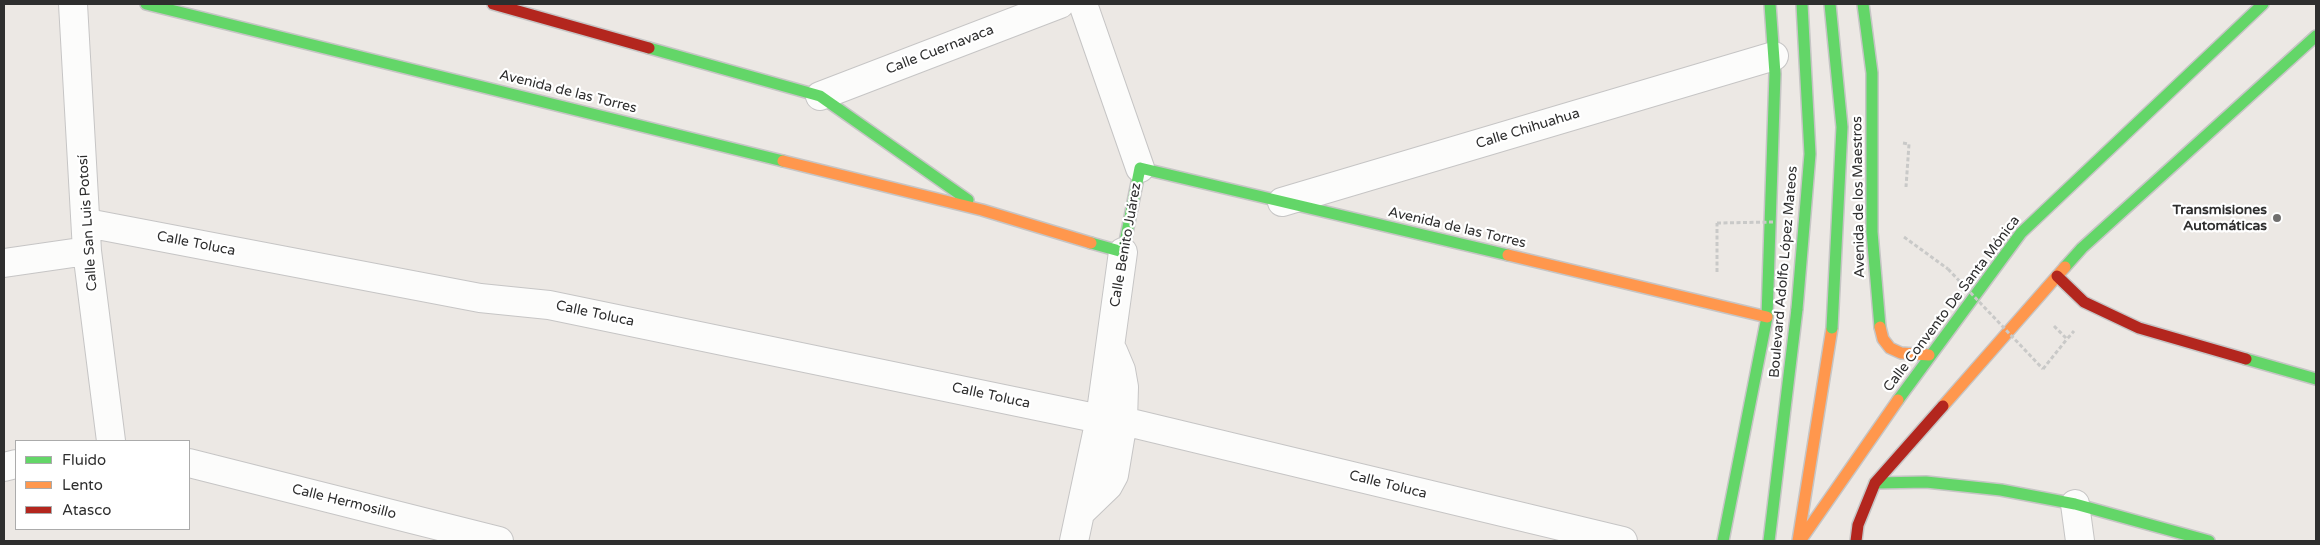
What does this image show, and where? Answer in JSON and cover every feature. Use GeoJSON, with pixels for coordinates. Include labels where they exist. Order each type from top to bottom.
{"type":"FeatureCollection","features":[{"type":"Feature","properties":{"kind":"main road","name":"Avenida de las Torres"},"geometry":{"type":"LineString","coordinates":[[146,4],[982,210],[1123,252]]}},
{"type":"Feature","properties":{"kind":"main road","name":"Avenida de las Torres"},"geometry":{"type":"LineString","coordinates":[[493,4],[820,96],[982,210]]}},
{"type":"Feature","properties":{"kind":"main road"},"geometry":{"type":"LineString","coordinates":[[1762,4],[1772,25]]}},
{"type":"Feature","properties":{"kind":"main road"},"geometry":{"type":"LineString","coordinates":[[1766,317],[1774,65],[1770,4]]}},
{"type":"Feature","properties":{"kind":"main road","name":"Boulevard Adolfo López Mateos"},"geometry":{"type":"LineString","coordinates":[[1769,541],[1797,309],[1810,154],[1802,4]]}},
{"type":"Feature","properties":{"kind":"main road","name":"Avenida de los Maestros"},"geometry":{"type":"LineString","coordinates":[[1799,541],[1832,328],[1842,127],[1830,4]]}},
{"type":"Feature","properties":{"kind":"main road","name":"Avenida de los Maestros"},"geometry":{"type":"LineString","coordinates":[[1863,4],[1872,73],[1872,232],[1878,316],[1883,338],[1890,348],[1901,353],[1929,356]]}},
{"type":"Feature","properties":{"kind":"main road","name":"Calle Convento De Santa Mónica"},"geometry":{"type":"LineString","coordinates":[[1799,541],[1929,356],[2021,233],[2263,4]]}},
{"type":"Feature","properties":{"kind":"main road"},"geometry":{"type":"LineString","coordinates":[[1856,541],[1858,525],[1875,483],[2082,248],[2316,36]]}},
{"type":"Feature","properties":{"kind":"main road"},"geometry":{"type":"LineString","coordinates":[[1774,65],[1789,98],[1799,107],[1821,112],[1834,111],[1848,104],[1872,73]]}},
{"type":"Feature","properties":{"kind":"main road","name":"Avenida de las Torres"},"geometry":{"type":"LineString","coordinates":[[1140,168],[1766,317]]}},
{"type":"Feature","properties":{"kind":"main road","name":"Calle Benito Juárez"},"geometry":{"type":"LineString","coordinates":[[1123,252],[1140,168]]}},
{"type":"Feature","properties":{"kind":"main road"},"geometry":{"type":"LineString","coordinates":[[2057,276],[2084,302],[2139,328],[2316,379]]}},
{"type":"Feature","properties":{"kind":"main road","name":"Boulevard Adolfo López Mateos"},"geometry":{"type":"LineString","coordinates":[[1723,541],[1766,317]]}},
{"type":"Feature","properties":{"kind":"main road"},"geometry":{"type":"LineString","coordinates":[[1875,483],[1926,482],[2001,490],[2074,504],[2210,541]]}},
{"type":"Feature","properties":{"kind":"street","name":"Calle San Luis Potosí"},"geometry":{"type":"LineString","coordinates":[[72,4],[87,223],[87,250],[111,440]]}},
{"type":"Feature","properties":{"kind":"street","name":"Calle Cuernavaca"},"geometry":{"type":"LineString","coordinates":[[820,96],[1060,4]]}},
{"type":"Feature","properties":{"kind":"street","name":"Calle Benito Juárez"},"geometry":{"type":"LineString","coordinates":[[1083,4],[1140,168]]}},
{"type":"Feature","properties":{"kind":"street","name":"Calle Chihuahua"},"geometry":{"type":"LineString","coordinates":[[1282,202],[1774,65]]}},
{"type":"Feature","properties":{"kind":"street","name":"Calle Toluca"},"geometry":{"type":"LineString","coordinates":[[87,223],[480,298],[549,305],[1111,420],[1623,541]]}},
{"type":"Feature","properties":{"kind":"street"},"geometry":{"type":"LineString","coordinates":[[4,263],[87,250]]}},
{"type":"Feature","properties":{"kind":"street","name":"Calle Benito Juárez"},"geometry":{"type":"LineString","coordinates":[[1074,541],[1080,513],[1111,420],[1110,345],[1123,252]]}},
{"type":"Feature","properties":{"kind":"street","name":"Calle Hermosillo"},"geometry":{"type":"LineString","coordinates":[[190,463],[499,541]]}},
{"type":"Feature","properties":{"kind":"street"},"geometry":{"type":"LineString","coordinates":[[2074,504],[2080,541]]}},
{"type":"Feature","properties":{"kind":"path"},"geometry":{"type":"LineString","coordinates":[[1906,189],[1909,144]]}},
{"type":"Feature","properties":{"kind":"path"},"geometry":{"type":"LineString","coordinates":[[1717,272],[1717,223],[1781,222]]}},
{"type":"Feature","properties":{"kind":"path"},"geometry":{"type":"LineString","coordinates":[[1902,235],[1948,269],[2043,369],[2067,339]]}},
{"type":"Feature","properties":{"kind":"traffic: fast"},"geometry":{"type":"LineString","coordinates":[[146,4],[783,161]]}},
{"type":"Feature","properties":{"kind":"traffic: fast"},"geometry":{"type":"LineString","coordinates":[[1723,541],[1767,317],[1775,74],[1770,4]]}},
{"type":"Feature","properties":{"kind":"traffic: fast"},"geometry":{"type":"LineString","coordinates":[[1797,309],[1810,154],[1802,4]]}},
{"type":"Feature","properties":{"kind":"traffic: fast"},"geometry":{"type":"LineString","coordinates":[[1830,4],[1842,127],[1832,328]]}},
{"type":"Feature","properties":{"kind":"traffic: fast"},"geometry":{"type":"LineString","coordinates":[[1863,4],[1872,73],[1872,232],[1880,327]]}},
{"type":"Feature","properties":{"kind":"traffic: fast"},"geometry":{"type":"LineString","coordinates":[[1898,400],[2021,233],[2263,4]]}},
{"type":"Feature","properties":{"kind":"traffic: fast"},"geometry":{"type":"LineString","coordinates":[[2065,267],[2082,248],[2316,36]]}},
{"type":"Feature","properties":{"kind":"traffic: fast"},"geometry":{"type":"LineString","coordinates":[[649,48],[820,96],[968,200]]}},
{"type":"Feature","properties":{"kind":"traffic: fast"},"geometry":{"type":"LineString","coordinates":[[1091,243],[1123,252],[1140,168],[1508,255]]}},
{"type":"Feature","properties":{"kind":"traffic: fast"},"geometry":{"type":"LineString","coordinates":[[1769,541],[1797,309]]}},
{"type":"Feature","properties":{"kind":"traffic: fast"},"geometry":{"type":"LineString","coordinates":[[2246,359],[2316,379]]}},
{"type":"Feature","properties":{"kind":"traffic: fast"},"geometry":{"type":"LineString","coordinates":[[1875,483],[1926,482],[2001,490],[2075,504],[2209,541]]}},
{"type":"Feature","properties":{"kind":"traffic: slow"},"geometry":{"type":"LineString","coordinates":[[783,161],[982,210],[1091,243]]}},
{"type":"Feature","properties":{"kind":"traffic: slow"},"geometry":{"type":"LineString","coordinates":[[1508,255],[1767,317]]}},
{"type":"Feature","properties":{"kind":"traffic: slow"},"geometry":{"type":"LineString","coordinates":[[1943,406],[2065,267]]}},
{"type":"Feature","properties":{"kind":"traffic: slow"},"geometry":{"type":"LineString","coordinates":[[1880,327],[1883,339],[1890,348],[1901,353],[1929,355]]}},
{"type":"Feature","properties":{"kind":"traffic: slow"},"geometry":{"type":"LineString","coordinates":[[1798,541],[1832,328]]}},
{"type":"Feature","properties":{"kind":"traffic: slow"},"geometry":{"type":"LineString","coordinates":[[1800,541],[1898,400]]}},
{"type":"Feature","properties":{"kind":"traffic: jam"},"geometry":{"type":"LineString","coordinates":[[493,4],[649,48]]}},
{"type":"Feature","properties":{"kind":"traffic: jam"},"geometry":{"type":"LineString","coordinates":[[2057,276],[2084,302],[2139,328],[2246,359]]}},
{"type":"Feature","properties":{"kind":"traffic: jam"},"geometry":{"type":"LineString","coordinates":[[1856,541],[1858,525],[1875,483],[1943,406]]}},
{"type":"Feature","properties":{"kind":"place","name":"Transmisiones Automáticas"},"geometry":{"type":"Point","coordinates":[2277,218]}}]}
